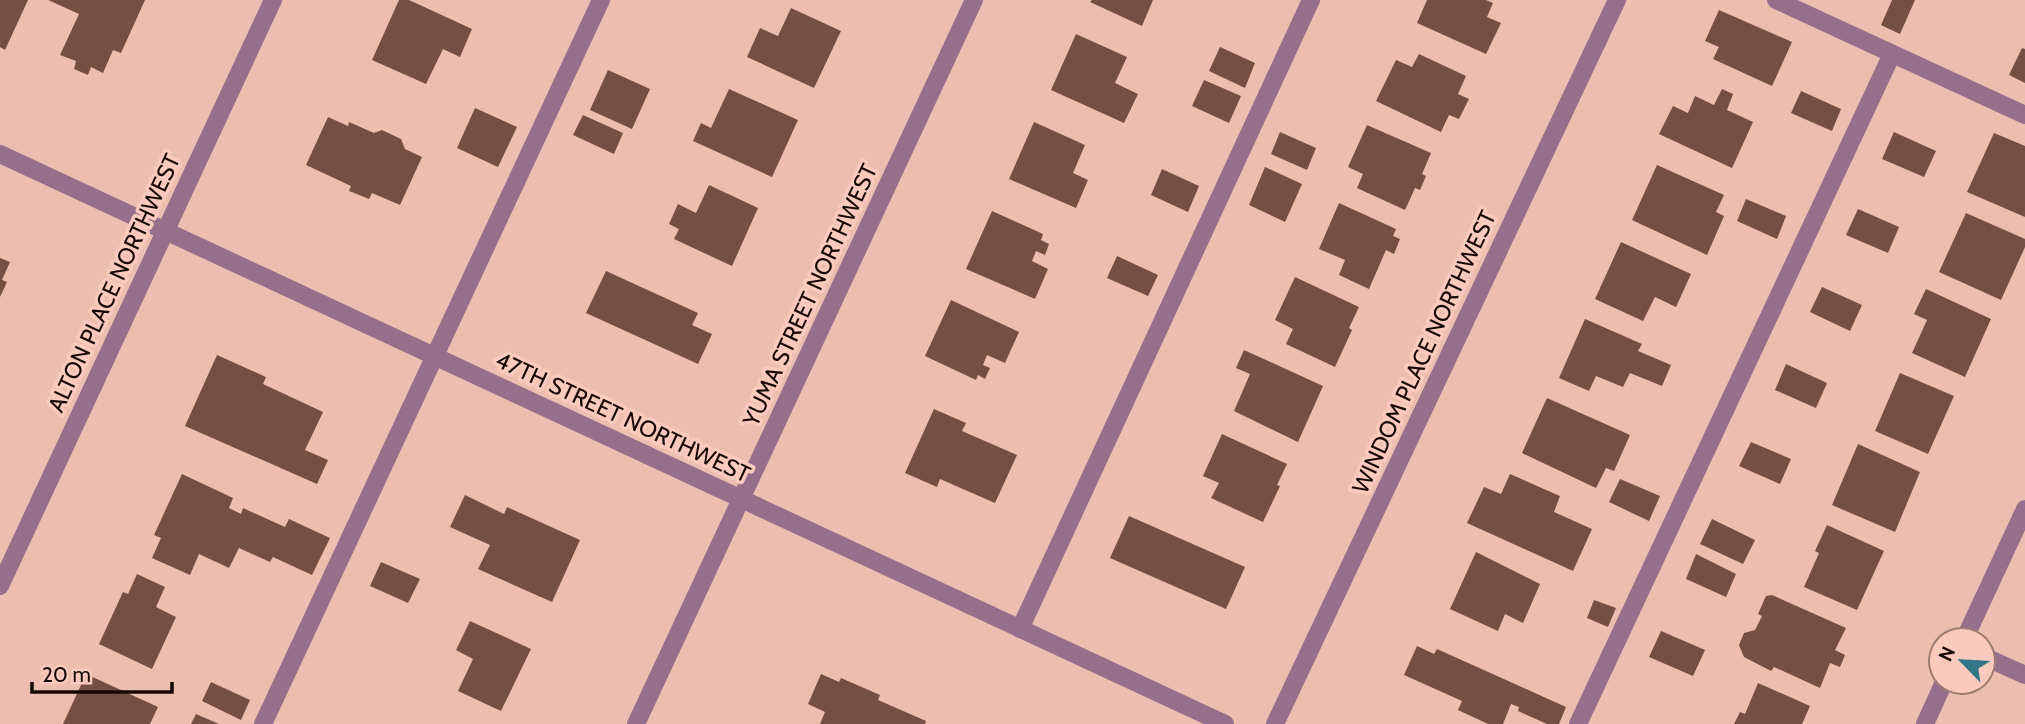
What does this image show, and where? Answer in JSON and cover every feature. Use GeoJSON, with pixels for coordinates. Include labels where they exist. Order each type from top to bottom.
{"type":"FeatureCollection","features":[{"type":"Feature","properties":{"kind":"street","name":"ALTON PLACE NORTHWEST"},"geometry":{"type":"LineString","coordinates":[[0,586],[274,0]]}},
{"type":"Feature","properties":{"kind":"street"},"geometry":{"type":"LineString","coordinates":[[263,724],[601,0]]}},
{"type":"Feature","properties":{"kind":"street","name":"YUMA STREET NORTHWEST"},"geometry":{"type":"LineString","coordinates":[[636,724],[974,0]]}},
{"type":"Feature","properties":{"kind":"street"},"geometry":{"type":"LineString","coordinates":[[1020,629],[1311,0]]}},
{"type":"Feature","properties":{"kind":"street","name":"WINDOM PLACE NORTHWEST"},"geometry":{"type":"LineString","coordinates":[[1275,724],[1617,0]]}},
{"type":"Feature","properties":{"kind":"street"},"geometry":{"type":"LineString","coordinates":[[1776,0],[2025,115]]}},
{"type":"Feature","properties":{"kind":"street"},"geometry":{"type":"LineString","coordinates":[[1578,724],[1892,54]]}},
{"type":"Feature","properties":{"kind":"street","name":"47TH STREET NORTHWEST"},"geometry":{"type":"LineString","coordinates":[[0,154],[1225,724]]}},
{"type":"Feature","properties":{"kind":"street"},"geometry":{"type":"LineString","coordinates":[[1971,626],[2025,509]]}},
{"type":"Feature","properties":{"kind":"street"},"geometry":{"type":"LineString","coordinates":[[1997,662],[2025,675]]}},
{"type":"Feature","properties":{"kind":"street"},"geometry":{"type":"LineString","coordinates":[[1925,724],[1938,696]]}},
{"type":"Feature","properties":{"kind":"building"},"geometry":{"type":"Polygon","coordinates":[[[0,0],[28,0],[5,50],[0,47],[0,0]]]}},
{"type":"Feature","properties":{"kind":"building"},"geometry":{"type":"Polygon","coordinates":[[[48,0],[145,0],[121,53],[113,50],[103,73],[91,67],[88,75],[74,69],[76,61],[60,55],[79,14],[48,0]]]}},
{"type":"Feature","properties":{"kind":"building"},"geometry":{"type":"Polygon","coordinates":[[[399,0],[409,0],[472,29],[460,57],[443,49],[426,84],[372,60],[399,0]]]}},
{"type":"Feature","properties":{"kind":"building"},"geometry":{"type":"Polygon","coordinates":[[[1153,0],[1142,26],[1090,2],[1153,0]]]}},
{"type":"Feature","properties":{"kind":"building"},"geometry":{"type":"Polygon","coordinates":[[[1427,0],[1486,0],[1493,3],[1487,17],[1501,23],[1486,54],[1417,23],[1427,0]]]}},
{"type":"Feature","properties":{"kind":"building"},"geometry":{"type":"Polygon","coordinates":[[[1892,0],[1915,0],[1900,34],[1881,25],[1892,0]]]}},
{"type":"Feature","properties":{"kind":"building"},"geometry":{"type":"Polygon","coordinates":[[[791,8],[841,31],[814,88],[747,57],[760,28],[778,36],[791,8]]]}},
{"type":"Feature","properties":{"kind":"building"},"geometry":{"type":"Polygon","coordinates":[[[1719,10],[1792,42],[1772,86],[1713,59],[1719,47],[1705,41],[1719,10]]]}},
{"type":"Feature","properties":{"kind":"building"},"geometry":{"type":"Polygon","coordinates":[[[1076,34],[1127,57],[1115,83],[1138,94],[1124,123],[1051,90],[1076,34]]]}},
{"type":"Feature","properties":{"kind":"building"},"geometry":{"type":"Polygon","coordinates":[[[1220,47],[1255,63],[1245,88],[1209,71],[1220,47]]]}},
{"type":"Feature","properties":{"kind":"building"},"geometry":{"type":"Polygon","coordinates":[[[2022,48],[2025,49],[2025,83],[2009,75],[2022,48]]]}},
{"type":"Feature","properties":{"kind":"building"},"geometry":{"type":"Polygon","coordinates":[[[1419,54],[1466,76],[1458,94],[1469,99],[1459,119],[1449,115],[1441,132],[1376,101],[1396,60],[1412,67],[1419,54]]]}},
{"type":"Feature","properties":{"kind":"building"},"geometry":{"type":"Polygon","coordinates":[[[608,70],[650,89],[632,129],[590,110],[608,70]]]}},
{"type":"Feature","properties":{"kind":"building"},"geometry":{"type":"Polygon","coordinates":[[[1204,80],[1241,96],[1229,123],[1192,106],[1204,80]]]}},
{"type":"Feature","properties":{"kind":"building"},"geometry":{"type":"Polygon","coordinates":[[[729,89],[798,120],[772,177],[693,141],[701,123],[711,128],[729,89]]]}},
{"type":"Feature","properties":{"kind":"building"},"geometry":{"type":"Polygon","coordinates":[[[1722,89],[1733,94],[1727,110],[1753,122],[1732,168],[1659,134],[1673,106],[1688,113],[1695,96],[1714,105],[1722,89]]]}},
{"type":"Feature","properties":{"kind":"building"},"geometry":{"type":"Polygon","coordinates":[[[1801,91],[1841,109],[1832,131],[1791,113],[1801,91]]]}},
{"type":"Feature","properties":{"kind":"building"},"geometry":{"type":"Polygon","coordinates":[[[475,108],[517,127],[498,167],[457,148],[475,108]]]}},
{"type":"Feature","properties":{"kind":"building"},"geometry":{"type":"Polygon","coordinates":[[[583,115],[623,133],[614,154],[573,135],[583,115]]]}},
{"type":"Feature","properties":{"kind":"building"},"geometry":{"type":"Polygon","coordinates":[[[328,117],[348,126],[349,122],[374,133],[382,130],[401,139],[405,149],[422,157],[400,205],[372,193],[369,199],[349,191],[351,186],[306,165],[328,117]]]}},
{"type":"Feature","properties":{"kind":"building"},"geometry":{"type":"Polygon","coordinates":[[[1034,122],[1085,145],[1073,173],[1088,180],[1076,208],[1009,179],[1034,122]]]}},
{"type":"Feature","properties":{"kind":"building"},"geometry":{"type":"Polygon","coordinates":[[[1367,125],[1431,153],[1422,174],[1426,176],[1420,190],[1415,188],[1405,210],[1357,188],[1363,174],[1348,167],[1367,125]]]}},
{"type":"Feature","properties":{"kind":"building"},"geometry":{"type":"Polygon","coordinates":[[[1280,132],[1316,148],[1307,170],[1271,154],[1280,132]]]}},
{"type":"Feature","properties":{"kind":"building"},"geometry":{"type":"Polygon","coordinates":[[[1894,132],[1936,151],[1924,177],[1882,159],[1894,132]]]}},
{"type":"Feature","properties":{"kind":"building"},"geometry":{"type":"Polygon","coordinates":[[[1994,133],[2025,146],[2025,217],[1967,192],[1994,133]]]}},
{"type":"Feature","properties":{"kind":"building"},"geometry":{"type":"Polygon","coordinates":[[[1657,165],[1724,195],[1716,212],[1724,216],[1707,255],[1632,220],[1657,165]]]}},
{"type":"Feature","properties":{"kind":"building"},"geometry":{"type":"Polygon","coordinates":[[[1265,167],[1302,184],[1285,222],[1249,205],[1265,167]]]}},
{"type":"Feature","properties":{"kind":"building"},"geometry":{"type":"Polygon","coordinates":[[[1162,169],[1199,186],[1188,212],[1151,195],[1162,169]]]}},
{"type":"Feature","properties":{"kind":"building"},"geometry":{"type":"Polygon","coordinates":[[[709,185],[758,208],[732,266],[674,239],[679,229],[669,224],[678,204],[696,213],[709,185]]]}},
{"type":"Feature","properties":{"kind":"building"},"geometry":{"type":"Polygon","coordinates":[[[1746,199],[1786,216],[1777,239],[1737,221],[1746,199]]]}},
{"type":"Feature","properties":{"kind":"building"},"geometry":{"type":"Polygon","coordinates":[[[1339,203],[1396,229],[1393,236],[1400,239],[1394,254],[1386,250],[1369,289],[1339,275],[1345,260],[1319,249],[1339,203]]]}},
{"type":"Feature","properties":{"kind":"building"},"geometry":{"type":"Polygon","coordinates":[[[1858,209],[1899,227],[1888,253],[1846,235],[1858,209]]]}},
{"type":"Feature","properties":{"kind":"building"},"geometry":{"type":"Polygon","coordinates":[[[992,211],[1043,234],[1041,240],[1049,244],[1045,255],[1036,251],[1032,261],[1048,269],[1035,299],[966,269],[992,211]]]}},
{"type":"Feature","properties":{"kind":"building"},"geometry":{"type":"Polygon","coordinates":[[[1966,213],[2025,239],[2025,247],[2001,300],[1939,272],[1966,213]]]}},
{"type":"Feature","properties":{"kind":"building"},"geometry":{"type":"Polygon","coordinates":[[[1621,242],[1691,274],[1676,307],[1655,297],[1643,321],[1595,299],[1621,242]]]}},
{"type":"Feature","properties":{"kind":"building"},"geometry":{"type":"Polygon","coordinates":[[[1117,256],[1158,275],[1148,296],[1107,278],[1117,256]]]}},
{"type":"Feature","properties":{"kind":"building"},"geometry":{"type":"Polygon","coordinates":[[[0,258],[10,262],[2,280],[7,282],[0,297],[0,258]]]}},
{"type":"Feature","properties":{"kind":"building"},"geometry":{"type":"Polygon","coordinates":[[[606,271],[698,313],[692,325],[712,334],[698,364],[586,313],[606,271]]]}},
{"type":"Feature","properties":{"kind":"building"},"geometry":{"type":"Polygon","coordinates":[[[1295,277],[1359,307],[1335,367],[1286,344],[1293,329],[1275,320],[1295,277]]]}},
{"type":"Feature","properties":{"kind":"building"},"geometry":{"type":"Polygon","coordinates":[[[1822,287],[1862,305],[1850,331],[1810,312],[1822,287]]]}},
{"type":"Feature","properties":{"kind":"building"},"geometry":{"type":"Polygon","coordinates":[[[1926,289],[1991,319],[1965,377],[1912,353],[1927,320],[1914,314],[1926,289]]]}},
{"type":"Feature","properties":{"kind":"building"},"geometry":{"type":"Polygon","coordinates":[[[951,300],[1019,332],[1005,363],[987,355],[983,365],[990,368],[985,379],[978,375],[976,380],[925,356],[951,300]]]}},
{"type":"Feature","properties":{"kind":"building"},"geometry":{"type":"Polygon","coordinates":[[[1585,319],[1642,344],[1638,351],[1671,365],[1662,386],[1630,373],[1623,387],[1596,376],[1589,391],[1559,378],[1585,319]]]}},
{"type":"Feature","properties":{"kind":"building"},"geometry":{"type":"Polygon","coordinates":[[[1244,350],[1323,386],[1298,442],[1234,411],[1250,374],[1236,368],[1244,350]]]}},
{"type":"Feature","properties":{"kind":"building"},"geometry":{"type":"Polygon","coordinates":[[[217,355],[266,377],[263,384],[323,412],[305,450],[328,460],[317,484],[185,426],[217,355]]]}},
{"type":"Feature","properties":{"kind":"building"},"geometry":{"type":"Polygon","coordinates":[[[1786,364],[1827,383],[1816,408],[1775,390],[1786,364]]]}},
{"type":"Feature","properties":{"kind":"building"},"geometry":{"type":"Polygon","coordinates":[[[1900,373],[1954,396],[1928,454],[1875,431],[1900,373]]]}},
{"type":"Feature","properties":{"kind":"building"},"geometry":{"type":"Polygon","coordinates":[[[1547,398],[1630,435],[1614,471],[1606,468],[1596,488],[1522,453],[1547,398]]]}},
{"type":"Feature","properties":{"kind":"building"},"geometry":{"type":"Polygon","coordinates":[[[934,409],[966,423],[962,431],[1017,455],[995,503],[940,479],[937,487],[905,473],[934,409]]]}},
{"type":"Feature","properties":{"kind":"building"},"geometry":{"type":"Polygon","coordinates":[[[1222,434],[1287,464],[1263,522],[1211,498],[1219,483],[1203,476],[1222,434]]]}},
{"type":"Feature","properties":{"kind":"building"},"geometry":{"type":"Polygon","coordinates":[[[1751,442],[1791,459],[1780,484],[1739,466],[1751,442]]]}},
{"type":"Feature","properties":{"kind":"building"},"geometry":{"type":"Polygon","coordinates":[[[1858,444],[1920,472],[1895,532],[1832,505],[1858,444]]]}},
{"type":"Feature","properties":{"kind":"building"},"geometry":{"type":"Polygon","coordinates":[[[182,474],[233,498],[229,508],[241,514],[243,508],[285,527],[289,519],[330,538],[312,575],[273,557],[270,562],[239,548],[229,568],[199,554],[190,575],[152,558],[161,538],[154,535],[182,474]]]}},
{"type":"Feature","properties":{"kind":"building"},"geometry":{"type":"Polygon","coordinates":[[[1510,474],[1560,496],[1554,512],[1592,529],[1573,571],[1467,523],[1484,487],[1501,494],[1510,474]]]}},
{"type":"Feature","properties":{"kind":"building"},"geometry":{"type":"Polygon","coordinates":[[[1620,479],[1660,496],[1649,521],[1609,502],[1620,479]]]}},
{"type":"Feature","properties":{"kind":"building"},"geometry":{"type":"Polygon","coordinates":[[[465,495],[504,514],[507,507],[580,540],[552,602],[478,569],[490,545],[450,527],[465,495]]]}},
{"type":"Feature","properties":{"kind":"building"},"geometry":{"type":"Polygon","coordinates":[[[1129,516],[1245,567],[1226,609],[1110,558],[1129,516]]]}},
{"type":"Feature","properties":{"kind":"building"},"geometry":{"type":"Polygon","coordinates":[[[1712,519],[1755,540],[1743,564],[1700,544],[1712,519]]]}},
{"type":"Feature","properties":{"kind":"building"},"geometry":{"type":"Polygon","coordinates":[[[1827,525],[1884,551],[1857,610],[1804,587],[1819,553],[1815,551],[1827,525]]]}},
{"type":"Feature","properties":{"kind":"building"},"geometry":{"type":"Polygon","coordinates":[[[1476,552],[1540,584],[1523,623],[1505,614],[1498,631],[1450,609],[1476,552]]]}},
{"type":"Feature","properties":{"kind":"building"},"geometry":{"type":"Polygon","coordinates":[[[1696,554],[1736,574],[1726,597],[1686,579],[1696,554]]]}},
{"type":"Feature","properties":{"kind":"building"},"geometry":{"type":"Polygon","coordinates":[[[381,562],[420,579],[408,603],[370,586],[381,562]]]}},
{"type":"Feature","properties":{"kind":"building"},"geometry":{"type":"Polygon","coordinates":[[[137,574],[165,587],[156,607],[176,617],[152,669],[99,644],[123,592],[128,594],[137,574]]]}},
{"type":"Feature","properties":{"kind":"building"},"geometry":{"type":"Polygon","coordinates":[[[1772,595],[1846,628],[1835,650],[1845,655],[1840,667],[1830,663],[1820,688],[1774,667],[1771,671],[1744,657],[1739,645],[1744,633],[1755,630],[1762,616],[1758,614],[1766,596],[1772,595]]]}},
{"type":"Feature","properties":{"kind":"building"},"geometry":{"type":"Polygon","coordinates":[[[1594,600],[1616,608],[1608,627],[1587,618],[1594,600]]]}},
{"type":"Feature","properties":{"kind":"building"},"geometry":{"type":"Polygon","coordinates":[[[470,621],[531,649],[501,711],[458,691],[473,659],[456,650],[470,621]]]}},
{"type":"Feature","properties":{"kind":"building"},"geometry":{"type":"Polygon","coordinates":[[[1661,631],[1705,650],[1693,676],[1649,657],[1661,631]]]}},
{"type":"Feature","properties":{"kind":"building"},"geometry":{"type":"Polygon","coordinates":[[[1417,646],[1434,654],[1437,649],[1566,707],[1559,724],[1547,724],[1518,711],[1519,707],[1511,704],[1503,724],[1488,724],[1458,710],[1462,701],[1404,675],[1417,646]]]}},
{"type":"Feature","properties":{"kind":"building"},"geometry":{"type":"Polygon","coordinates":[[[86,674],[158,707],[150,724],[63,724],[86,674]]]}},
{"type":"Feature","properties":{"kind":"building"},"geometry":{"type":"Polygon","coordinates":[[[821,674],[839,682],[841,678],[880,695],[878,700],[926,721],[925,724],[820,724],[825,712],[808,704],[821,674]]]}},
{"type":"Feature","properties":{"kind":"building"},"geometry":{"type":"Polygon","coordinates":[[[211,682],[250,700],[241,720],[202,701],[211,682]]]}},
{"type":"Feature","properties":{"kind":"building"},"geometry":{"type":"Polygon","coordinates":[[[1758,683],[1810,706],[1802,724],[1734,724],[1740,712],[1745,714],[1758,683]]]}},
{"type":"Feature","properties":{"kind":"building"},"geometry":{"type":"Polygon","coordinates":[[[196,714],[219,724],[191,724],[196,714]]]}}]}
